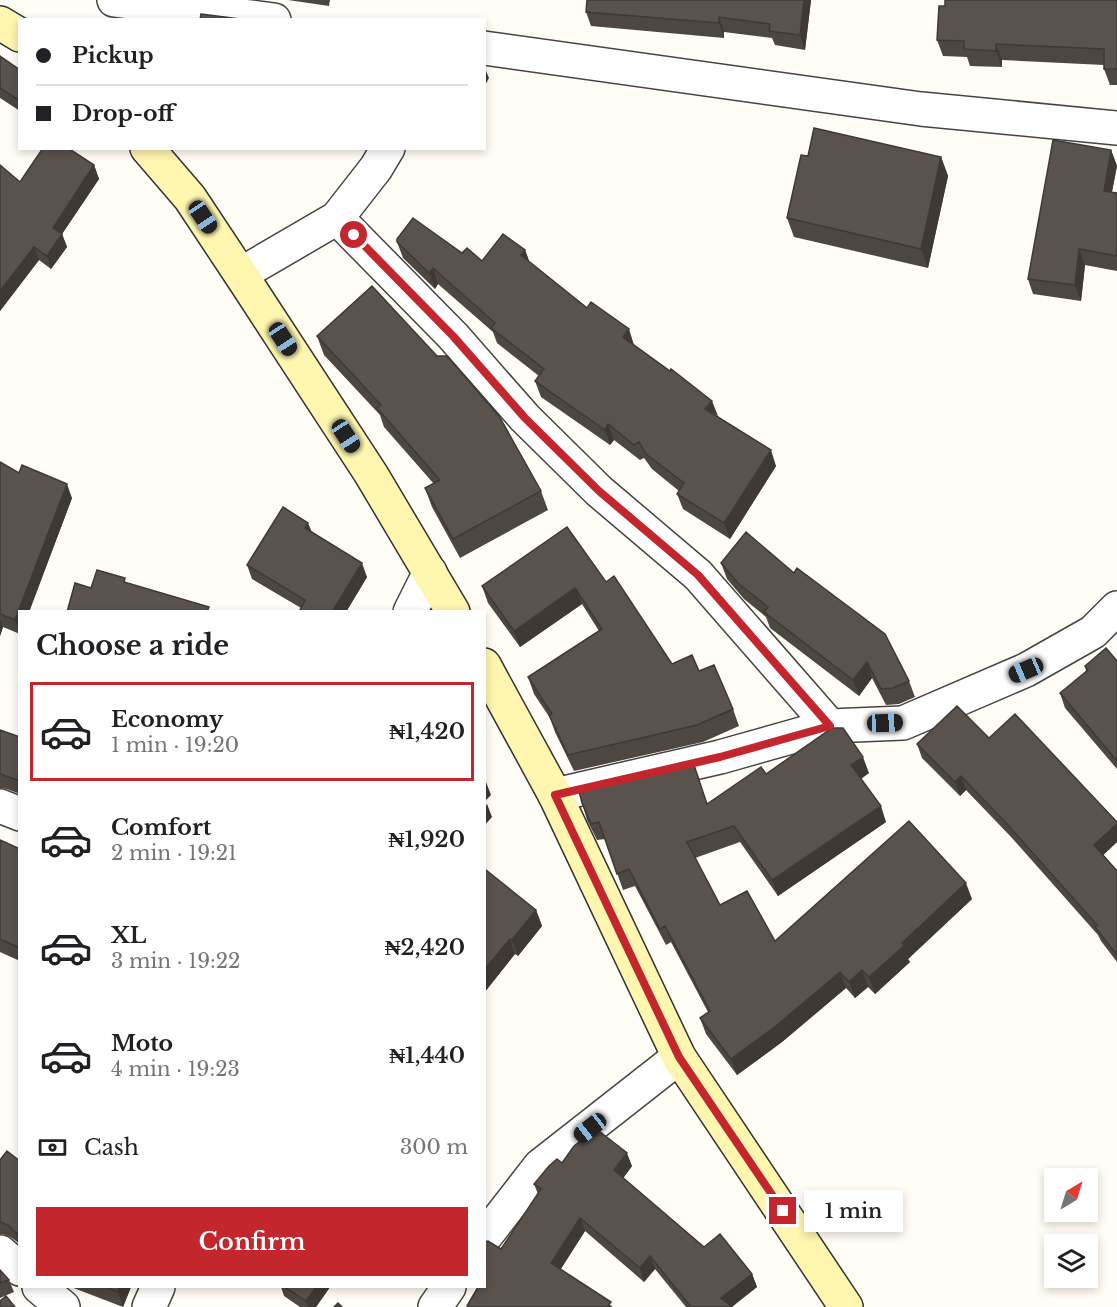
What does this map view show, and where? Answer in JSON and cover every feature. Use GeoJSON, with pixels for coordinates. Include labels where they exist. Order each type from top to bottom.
{"type":"FeatureCollection","features":[{"type":"Feature","properties":{"kind":"street"},"geometry":{"type":"LineString","coordinates":[[114,0],[258,18]]}},
{"type":"Feature","properties":{"kind":"street"},"geometry":{"type":"LineString","coordinates":[[0,23],[18,34]]}},
{"type":"Feature","properties":{"kind":"street"},"geometry":{"type":"LineString","coordinates":[[486,48],[921,109],[1117,128]]}},
{"type":"Feature","properties":{"kind":"street"},"geometry":{"type":"LineString","coordinates":[[149,150],[190,198],[241,274],[371,474],[452,610]]}},
{"type":"Feature","properties":{"kind":"street"},"geometry":{"type":"LineString","coordinates":[[241,274],[337,218],[376,168],[387,150]]}},
{"type":"Feature","properties":{"kind":"street"},"geometry":{"type":"LineString","coordinates":[[337,218],[453,336],[525,418],[599,491],[698,575],[830,726]]}},
{"type":"Feature","properties":{"kind":"street"},"geometry":{"type":"LineString","coordinates":[[411,610],[430,572]]}},
{"type":"Feature","properties":{"kind":"street"},"geometry":{"type":"LineString","coordinates":[[555,795],[720,757],[830,726],[903,723],[1026,670],[1093,632],[1117,608]]}},
{"type":"Feature","properties":{"kind":"street"},"geometry":{"type":"LineString","coordinates":[[486,669],[555,795],[679,1057],[846,1307]]}},
{"type":"Feature","properties":{"kind":"street"},"geometry":{"type":"LineString","coordinates":[[0,806],[18,813]]}},
{"type":"Feature","properties":{"kind":"street"},"geometry":{"type":"LineString","coordinates":[[486,1235],[540,1166],[679,1057]]}},
{"type":"Feature","properties":{"kind":"street"},"geometry":{"type":"LineString","coordinates":[[0,1252],[18,1267]]}},
{"type":"Feature","properties":{"kind":"street"},"geometry":{"type":"LineString","coordinates":[[40,1288],[63,1307]]}},
{"type":"Feature","properties":{"kind":"street"},"geometry":{"type":"LineString","coordinates":[[149,1307],[158,1288]]}},
{"type":"Feature","properties":{"kind":"street"},"geometry":{"type":"LineString","coordinates":[[435,1307],[448,1288]]}},
{"type":"Feature","properties":{"kind":"building"},"geometry":{"type":"Polygon","coordinates":[[[587,0],[804,0],[800,35],[769,31],[770,24],[719,17],[719,23],[586,12],[587,0]]]}},
{"type":"Feature","properties":{"kind":"building"},"geometry":{"type":"Polygon","coordinates":[[[945,0],[1117,0],[1117,69],[1104,69],[1104,49],[996,44],[996,51],[964,49],[964,41],[937,40],[939,6],[945,6],[945,0]]]}},
{"type":"Feature","properties":{"kind":"building"},"geometry":{"type":"Polygon","coordinates":[[[201,14],[232,18],[200,18],[201,14]]]}},
{"type":"Feature","properties":{"kind":"building"},"geometry":{"type":"Polygon","coordinates":[[[0,56],[18,69],[18,100],[0,88],[0,56]]]}},
{"type":"Feature","properties":{"kind":"building"},"geometry":{"type":"Polygon","coordinates":[[[814,128],[941,157],[921,249],[787,218],[801,155],[808,156],[814,128]]]}},
{"type":"Feature","properties":{"kind":"building"},"geometry":{"type":"Polygon","coordinates":[[[1053,140],[1111,150],[1104,191],[1117,193],[1117,256],[1079,249],[1075,285],[1028,279],[1053,140]]]}},
{"type":"Feature","properties":{"kind":"building"},"geometry":{"type":"Polygon","coordinates":[[[42,150],[71,150],[94,165],[53,228],[62,234],[47,256],[34,247],[0,291],[0,165],[20,182],[42,150]]]}},
{"type":"Feature","properties":{"kind":"building"},"geometry":{"type":"Polygon","coordinates":[[[413,218],[462,253],[467,248],[482,261],[503,234],[525,250],[521,255],[587,308],[591,302],[629,329],[623,337],[670,371],[671,369],[712,401],[705,409],[771,450],[724,523],[677,494],[684,483],[646,454],[639,442],[634,445],[608,424],[605,430],[535,381],[544,369],[491,328],[495,323],[433,268],[429,273],[397,242],[413,218]]]}},
{"type":"Feature","properties":{"kind":"building"},"geometry":{"type":"Polygon","coordinates":[[[372,286],[437,356],[447,356],[499,416],[541,491],[453,539],[425,488],[440,480],[377,408],[381,405],[317,336],[372,286]]]}},
{"type":"Feature","properties":{"kind":"building"},"geometry":{"type":"Polygon","coordinates":[[[0,462],[19,473],[22,465],[67,484],[15,620],[0,614],[0,462]]]}},
{"type":"Feature","properties":{"kind":"building"},"geometry":{"type":"Polygon","coordinates":[[[283,507],[308,523],[305,528],[362,563],[333,610],[300,610],[305,600],[247,565],[283,507]]]}},
{"type":"Feature","properties":{"kind":"building"},"geometry":{"type":"Polygon","coordinates":[[[567,527],[606,582],[614,576],[672,664],[692,655],[699,671],[714,665],[733,709],[697,725],[568,755],[549,715],[552,714],[528,677],[602,629],[575,588],[514,631],[482,586],[567,527]]]}},
{"type":"Feature","properties":{"kind":"building"},"geometry":{"type":"Polygon","coordinates":[[[746,532],[794,573],[797,568],[885,634],[909,681],[893,688],[881,689],[867,662],[853,680],[764,612],[768,607],[738,583],[721,563],[746,532]]]}},
{"type":"Feature","properties":{"kind":"building"},"geometry":{"type":"Polygon","coordinates":[[[97,570],[125,578],[124,582],[209,607],[208,610],[68,610],[75,583],[91,588],[97,570]]]}},
{"type":"Feature","properties":{"kind":"building"},"geometry":{"type":"Polygon","coordinates":[[[1106,648],[1117,661],[1117,761],[1060,693],[1088,670],[1085,666],[1106,648]]]}},
{"type":"Feature","properties":{"kind":"building"},"geometry":{"type":"Polygon","coordinates":[[[957,706],[989,738],[1015,714],[1117,822],[1094,845],[1117,871],[1117,955],[1095,927],[1097,925],[1007,824],[961,776],[955,782],[917,744],[957,706]]]}},
{"type":"Feature","properties":{"kind":"building"},"geometry":{"type":"Polygon","coordinates":[[[832,728],[843,728],[863,757],[851,765],[881,806],[772,880],[734,826],[687,842],[720,905],[747,891],[775,941],[909,821],[966,883],[902,943],[904,946],[869,977],[862,970],[849,982],[840,972],[776,1026],[731,1059],[700,1018],[710,1011],[665,926],[660,929],[629,869],[617,874],[599,822],[591,824],[579,791],[694,765],[707,804],[761,767],[766,774],[832,728]]]}},
{"type":"Feature","properties":{"kind":"building"},"geometry":{"type":"Polygon","coordinates":[[[0,730],[18,736],[18,780],[0,774],[0,730]]]}},
{"type":"Feature","properties":{"kind":"building"},"geometry":{"type":"Polygon","coordinates":[[[0,840],[18,848],[18,947],[0,939],[0,840]]]}},
{"type":"Feature","properties":{"kind":"building"},"geometry":{"type":"Polygon","coordinates":[[[486,870],[536,910],[512,940],[510,939],[486,968],[486,870]]]}},
{"type":"Feature","properties":{"kind":"building"},"geometry":{"type":"Polygon","coordinates":[[[599,1131],[627,1153],[614,1170],[704,1247],[720,1234],[752,1274],[721,1298],[732,1307],[691,1307],[650,1256],[640,1268],[580,1218],[551,1263],[611,1302],[608,1306],[610,1307],[467,1306],[477,1288],[486,1288],[486,1242],[501,1249],[541,1189],[534,1184],[557,1159],[562,1163],[574,1146],[588,1135],[593,1138],[599,1131]]]}},
{"type":"Feature","properties":{"kind":"building"},"geometry":{"type":"Polygon","coordinates":[[[7,1151],[18,1159],[17,1234],[8,1225],[0,1222],[0,1160],[7,1151]]]}},
{"type":"Feature","properties":{"kind":"building"},"geometry":{"type":"Polygon","coordinates":[[[0,1270],[9,1280],[0,1283],[0,1270]]]}},
{"type":"Feature","properties":{"kind":"building"},"geometry":{"type":"Polygon","coordinates":[[[286,1288],[315,1288],[306,1301],[286,1288]]]}},
{"type":"Feature","properties":{"kind":"building"},"geometry":{"type":"Polygon","coordinates":[[[6,1296],[15,1307],[0,1307],[0,1301],[6,1296]]]}},
{"type":"Feature","properties":{"kind":"route"},"geometry":{"type":"LineString","coordinates":[[354,235],[453,336],[525,418],[599,491],[698,575],[830,726],[720,757],[555,795],[679,1057],[783,1211]]}}]}
